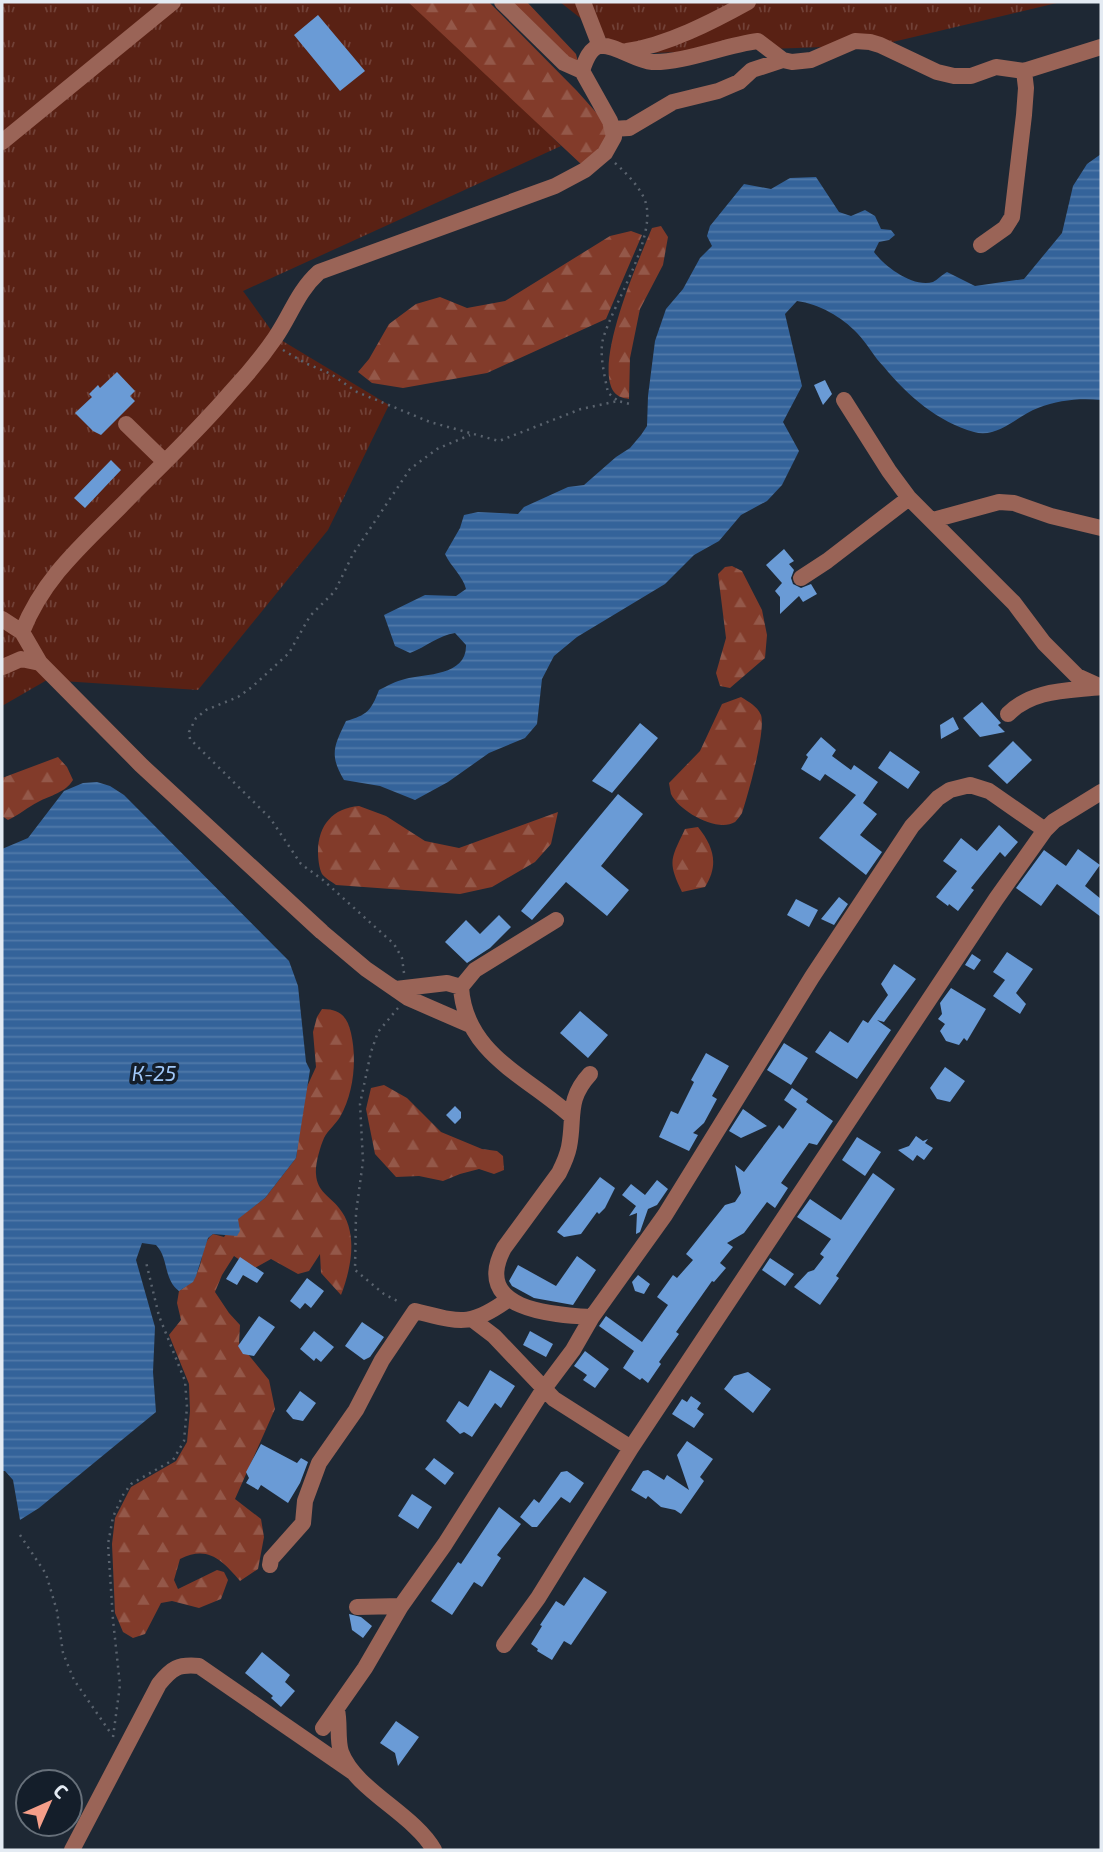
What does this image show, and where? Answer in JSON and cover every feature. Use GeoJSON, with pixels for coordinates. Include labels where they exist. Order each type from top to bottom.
{"type":"FeatureCollection","features":[{"type":"Feature","properties":{"kind":"street"},"geometry":{"type":"LineString","coordinates":[[2,142],[173,2]]}},
{"type":"Feature","properties":{"kind":"street"},"geometry":{"type":"LineString","coordinates":[[22,632],[33,605],[59,570],[90,534],[229,395],[271,343],[304,285],[319,272],[555,186],[584,170],[605,153],[614,137],[612,129],[600,100],[582,71],[564,63],[502,2]]}},
{"type":"Feature","properties":{"kind":"street"},"geometry":{"type":"LineString","coordinates":[[583,2],[600,46]]}},
{"type":"Feature","properties":{"kind":"street"},"geometry":{"type":"LineString","coordinates":[[621,52],[647,49],[748,2]]}},
{"type":"Feature","properties":{"kind":"street"},"geometry":{"type":"LineString","coordinates":[[582,71],[592,50],[600,46],[611,47],[651,62],[758,41],[783,60],[792,62],[811,60],[855,41],[870,42],[937,72],[954,76],[971,76],[996,67],[1024,71],[1101,47]]}},
{"type":"Feature","properties":{"kind":"street"},"geometry":{"type":"LineString","coordinates":[[612,129],[629,128],[673,102],[718,91],[739,82],[752,70],[783,60]]}},
{"type":"Feature","properties":{"kind":"street"},"geometry":{"type":"LineString","coordinates":[[981,245],[1006,229],[1012,217],[1024,115],[1024,71]]}},
{"type":"Feature","properties":{"kind":"street"},"geometry":{"type":"LineString","coordinates":[[845,400],[909,498],[1014,603],[1044,643],[1077,676],[1101,687]]}},
{"type":"Feature","properties":{"kind":"street"},"geometry":{"type":"LineString","coordinates":[[126,424],[164,461]]}},
{"type":"Feature","properties":{"kind":"street"},"geometry":{"type":"LineString","coordinates":[[801,578],[909,498]]}},
{"type":"Feature","properties":{"kind":"street"},"geometry":{"type":"LineString","coordinates":[[933,520],[999,502],[1014,503],[1051,516],[1101,528]]}},
{"type":"Feature","properties":{"kind":"street"},"geometry":{"type":"LineString","coordinates":[[2,619],[22,632],[40,663],[141,765],[270,886],[366,969],[403,992],[470,1025]]}},
{"type":"Feature","properties":{"kind":"street"},"geometry":{"type":"LineString","coordinates":[[3,667],[21,659],[40,663]]}},
{"type":"Feature","properties":{"kind":"street"},"geometry":{"type":"LineString","coordinates":[[1009,714],[1031,698],[1052,692],[1101,687]]}},
{"type":"Feature","properties":{"kind":"street"},"geometry":{"type":"LineString","coordinates":[[323,1728],[365,1668],[401,1606],[425,1574],[543,1390],[665,1215],[812,977],[889,860],[921,817],[950,789],[970,785],[989,790],[1045,830]]}},
{"type":"Feature","properties":{"kind":"street"},"geometry":{"type":"LineString","coordinates":[[505,1645],[567,1555],[631,1448],[996,898],[1045,830],[1054,821],[1101,792]]}},
{"type":"Feature","properties":{"kind":"street"},"geometry":{"type":"LineString","coordinates":[[556,920],[475,970],[461,987],[463,1010],[470,1025],[499,1060],[571,1116]]}},
{"type":"Feature","properties":{"kind":"street"},"geometry":{"type":"LineString","coordinates":[[403,992],[447,983],[461,987]]}},
{"type":"Feature","properties":{"kind":"street"},"geometry":{"type":"LineString","coordinates":[[590,1074],[579,1086],[572,1104],[569,1146],[559,1173],[500,1256],[496,1275],[499,1285],[509,1299],[522,1307],[592,1317]]}},
{"type":"Feature","properties":{"kind":"street"},"geometry":{"type":"LineString","coordinates":[[270,1565],[271,1559],[303,1523],[305,1502],[319,1462],[356,1410],[383,1360],[415,1311],[455,1321],[473,1320],[509,1299]]}},
{"type":"Feature","properties":{"kind":"street"},"geometry":{"type":"LineString","coordinates":[[473,1320],[494,1336],[543,1390],[631,1448]]}},
{"type":"Feature","properties":{"kind":"street"},"geometry":{"type":"LineString","coordinates":[[357,1607],[401,1606]]}},
{"type":"Feature","properties":{"kind":"street"},"geometry":{"type":"LineString","coordinates":[[72,1850],[159,1684],[172,1669],[183,1664],[198,1666],[354,1773],[430,1842],[434,1850]]}},
{"type":"Feature","properties":{"kind":"street"},"geometry":{"type":"LineString","coordinates":[[337,1710],[340,1751],[354,1773]]}},
{"type":"Feature","properties":{"kind":"path"},"geometry":{"type":"LineString","coordinates":[[605,153],[631,178],[645,198],[649,216],[645,238],[602,342],[608,393],[618,401]]}},
{"type":"Feature","properties":{"kind":"path"},"geometry":{"type":"LineString","coordinates":[[271,343],[304,363],[331,374],[357,392],[430,422],[499,441],[582,409],[618,401],[631,404]]}},
{"type":"Feature","properties":{"kind":"path"},"geometry":{"type":"LineString","coordinates":[[415,1311],[384,1294],[355,1270],[356,1213],[363,1161],[359,1123],[364,1083],[378,1032],[403,992],[402,958],[394,944],[294,856],[280,829],[190,739],[189,732],[196,718],[206,710],[238,697],[289,653],[310,616],[335,591],[353,554],[410,469],[437,449],[470,435]]}},
{"type":"Feature","properties":{"kind":"path"},"geometry":{"type":"LineString","coordinates":[[112,1735],[120,1685],[108,1545],[113,1517],[131,1484],[173,1460],[184,1441],[187,1407],[186,1381],[159,1316],[146,1262]]}},
{"type":"Feature","properties":{"kind":"path"},"geometry":{"type":"LineString","coordinates":[[20,1535],[46,1574],[57,1611],[63,1653],[74,1680],[123,1751]]}},
{"type":"Feature","properties":{"kind":"green space"},"geometry":{"type":"Polygon","coordinates":[[[2,2],[419,2],[561,146],[243,291],[276,337],[389,405],[328,530],[198,690],[47,680],[2,706],[2,2]]]}},
{"type":"Feature","properties":{"kind":"green space"},"geometry":{"type":"Polygon","coordinates":[[[408,2],[489,2],[603,120],[608,140],[582,165],[408,2]]]}},
{"type":"Feature","properties":{"kind":"green space"},"geometry":{"type":"Polygon","coordinates":[[[507,2],[527,2],[576,54],[578,62],[573,66],[507,2]]]}},
{"type":"Feature","properties":{"kind":"green space"},"geometry":{"type":"Polygon","coordinates":[[[560,2],[1061,2],[880,45],[626,54],[560,2]]]}},
{"type":"Feature","properties":{"kind":"green space"},"geometry":{"type":"Polygon","coordinates":[[[661,226],[668,237],[663,265],[640,309],[630,358],[629,399],[614,392],[609,378],[613,336],[652,228],[661,226]]]}},
{"type":"Feature","properties":{"kind":"green space"},"geometry":{"type":"Polygon","coordinates":[[[631,231],[642,235],[606,319],[487,373],[403,388],[372,383],[358,372],[369,359],[389,324],[416,304],[440,297],[467,308],[505,301],[610,236],[631,231]]]}},
{"type":"Feature","properties":{"kind":"green space"},"geometry":{"type":"Polygon","coordinates":[[[732,566],[742,571],[762,610],[767,635],[765,658],[730,688],[720,686],[716,673],[726,638],[718,574],[725,567],[732,566]]]}},
{"type":"Feature","properties":{"kind":"green space"},"geometry":{"type":"Polygon","coordinates":[[[741,697],[761,715],[759,748],[742,813],[735,822],[719,825],[699,818],[682,807],[671,794],[669,783],[700,751],[722,704],[741,697]]]}},
{"type":"Feature","properties":{"kind":"green space"},"geometry":{"type":"Polygon","coordinates":[[[58,757],[73,780],[70,784],[8,820],[2,816],[2,778],[58,757]]]}},
{"type":"Feature","properties":{"kind":"green space"},"geometry":{"type":"Polygon","coordinates":[[[359,806],[386,816],[425,841],[459,848],[558,812],[551,844],[535,862],[492,887],[460,894],[336,885],[325,877],[320,869],[318,852],[324,826],[342,810],[359,806]]]}},
{"type":"Feature","properties":{"kind":"green space"},"geometry":{"type":"Polygon","coordinates":[[[698,827],[711,849],[712,871],[705,887],[682,892],[674,873],[674,854],[685,829],[698,827]]]}},
{"type":"Feature","properties":{"kind":"green space"},"geometry":{"type":"Polygon","coordinates":[[[322,1009],[334,1010],[345,1018],[351,1033],[354,1054],[353,1076],[345,1108],[324,1138],[316,1170],[319,1185],[339,1208],[349,1228],[351,1251],[345,1285],[341,1295],[321,1273],[320,1254],[309,1271],[298,1274],[271,1259],[253,1269],[234,1256],[222,1275],[215,1292],[240,1325],[239,1343],[269,1380],[275,1409],[235,1499],[261,1519],[264,1537],[258,1569],[240,1581],[220,1561],[207,1554],[190,1555],[180,1559],[174,1580],[178,1589],[217,1570],[224,1572],[228,1580],[221,1599],[199,1608],[172,1601],[161,1603],[145,1634],[133,1638],[123,1632],[115,1613],[112,1544],[115,1518],[131,1487],[176,1461],[187,1442],[189,1384],[169,1335],[181,1320],[177,1303],[179,1291],[195,1276],[208,1239],[213,1234],[224,1237],[237,1219],[265,1198],[296,1158],[305,1091],[316,1067],[313,1032],[322,1009]]]}},
{"type":"Feature","properties":{"kind":"green space"},"geometry":{"type":"Polygon","coordinates":[[[384,1085],[407,1098],[441,1132],[482,1149],[497,1151],[503,1156],[504,1170],[494,1174],[479,1169],[443,1181],[419,1176],[396,1177],[375,1154],[366,1109],[371,1088],[384,1085]]]}},
{"type":"Feature","properties":{"kind":"water"},"geometry":{"type":"Polygon","coordinates":[[[1101,154],[1101,400],[1054,403],[1030,411],[991,432],[974,432],[961,428],[936,415],[903,388],[851,327],[822,308],[797,301],[785,314],[802,386],[783,422],[799,451],[782,485],[767,501],[741,515],[719,541],[694,555],[665,584],[577,637],[554,656],[542,679],[537,724],[525,738],[489,753],[448,782],[415,800],[380,786],[344,780],[336,764],[335,750],[346,721],[367,711],[379,690],[402,680],[444,672],[460,663],[465,655],[466,645],[455,633],[443,636],[410,653],[395,646],[384,615],[425,595],[456,596],[466,589],[445,554],[464,515],[478,512],[518,514],[524,507],[568,487],[584,485],[630,448],[641,435],[647,426],[655,341],[666,309],[683,289],[700,258],[712,246],[707,236],[710,226],[744,184],[771,189],[790,178],[816,177],[839,212],[851,216],[865,210],[875,216],[881,229],[891,230],[895,235],[889,240],[879,242],[874,252],[892,269],[908,279],[925,283],[933,282],[947,272],[975,286],[1024,279],[1062,233],[1073,186],[1087,164],[1101,154]]]}},
{"type":"Feature","properties":{"kind":"water","name":"К-25"},"geometry":{"type":"Polygon","coordinates":[[[97,782],[124,795],[289,961],[298,986],[306,1062],[310,1070],[296,1158],[265,1198],[238,1219],[240,1231],[237,1236],[213,1234],[208,1238],[193,1282],[179,1291],[170,1281],[160,1250],[156,1245],[142,1243],[136,1260],[155,1327],[153,1372],[156,1412],[39,1508],[20,1520],[13,1480],[2,1471],[2,849],[28,838],[64,791],[83,783],[97,782]]]}},
{"type":"Feature","properties":{"kind":"building"},"geometry":{"type":"Polygon","coordinates":[[[318,15],[365,71],[340,91],[294,35],[318,15]]]}},
{"type":"Feature","properties":{"kind":"building"},"geometry":{"type":"Polygon","coordinates":[[[117,372],[135,391],[130,396],[135,401],[101,435],[93,431],[75,413],[92,397],[89,394],[98,385],[100,388],[117,372]]]}},
{"type":"Feature","properties":{"kind":"building"},"geometry":{"type":"Polygon","coordinates":[[[825,380],[832,394],[823,405],[814,385],[825,380]]]}},
{"type":"Feature","properties":{"kind":"building"},"geometry":{"type":"Polygon","coordinates":[[[111,460],[121,470],[85,508],[74,498],[111,460]]]}},
{"type":"Feature","properties":{"kind":"building"},"geometry":{"type":"Polygon","coordinates":[[[784,549],[794,561],[789,564],[794,570],[791,578],[793,584],[801,588],[811,584],[817,594],[803,602],[799,596],[780,614],[780,597],[775,591],[782,583],[766,565],[784,549]]]}},
{"type":"Feature","properties":{"kind":"building"},"geometry":{"type":"Polygon","coordinates":[[[982,702],[1001,723],[998,725],[1005,732],[980,737],[963,718],[982,702]]]}},
{"type":"Feature","properties":{"kind":"building"},"geometry":{"type":"Polygon","coordinates":[[[953,717],[959,729],[941,739],[940,725],[953,717]]]}},
{"type":"Feature","properties":{"kind":"building"},"geometry":{"type":"Polygon","coordinates":[[[640,723],[658,738],[612,793],[592,781],[640,723]]]}},
{"type":"Feature","properties":{"kind":"building"},"geometry":{"type":"Polygon","coordinates":[[[821,737],[836,750],[832,756],[851,770],[854,765],[878,782],[863,803],[877,814],[860,835],[882,852],[866,875],[819,838],[856,795],[825,774],[820,781],[801,769],[808,757],[806,755],[821,737]]]}},
{"type":"Feature","properties":{"kind":"building"},"geometry":{"type":"Polygon","coordinates":[[[1013,741],[1032,760],[1007,784],[988,766],[1013,741]]]}},
{"type":"Feature","properties":{"kind":"building"},"geometry":{"type":"Polygon","coordinates":[[[890,751],[920,772],[908,789],[878,768],[890,751]]]}},
{"type":"Feature","properties":{"kind":"building"},"geometry":{"type":"Polygon","coordinates":[[[618,794],[643,814],[601,866],[629,890],[607,916],[566,882],[532,920],[521,911],[618,794]]]}},
{"type":"Feature","properties":{"kind":"building"},"geometry":{"type":"Polygon","coordinates":[[[999,825],[1018,842],[1005,857],[1000,852],[971,888],[974,890],[958,911],[949,904],[948,906],[936,897],[957,871],[943,861],[961,838],[977,851],[999,825]]]}},
{"type":"Feature","properties":{"kind":"building"},"geometry":{"type":"Polygon","coordinates":[[[1078,849],[1100,865],[1085,886],[1101,899],[1101,917],[1057,884],[1041,906],[1016,888],[1044,850],[1066,866],[1078,849]]]}},
{"type":"Feature","properties":{"kind":"building"},"geometry":{"type":"Polygon","coordinates":[[[839,897],[848,904],[834,925],[821,919],[839,897]]]}},
{"type":"Feature","properties":{"kind":"building"},"geometry":{"type":"Polygon","coordinates":[[[796,899],[818,910],[809,927],[787,915],[796,899]]]}},
{"type":"Feature","properties":{"kind":"building"},"geometry":{"type":"Polygon","coordinates":[[[499,915],[511,927],[490,948],[467,963],[445,942],[466,920],[480,934],[499,915]]]}},
{"type":"Feature","properties":{"kind":"building"},"geometry":{"type":"Polygon","coordinates":[[[1007,952],[1033,969],[1016,993],[1026,1004],[1020,1014],[993,996],[1005,980],[993,972],[1007,952]]]}},
{"type":"Feature","properties":{"kind":"building"},"geometry":{"type":"Polygon","coordinates":[[[972,954],[981,960],[974,970],[965,965],[972,954]]]}},
{"type":"Feature","properties":{"kind":"building"},"geometry":{"type":"Polygon","coordinates":[[[894,964],[916,979],[884,1022],[877,1020],[891,1030],[857,1079],[815,1052],[830,1031],[848,1043],[863,1020],[868,1023],[888,995],[881,984],[894,964]]]}},
{"type":"Feature","properties":{"kind":"building"},"geometry":{"type":"Polygon","coordinates":[[[951,988],[986,1009],[967,1041],[964,1038],[959,1045],[946,1041],[940,1031],[945,1024],[938,1019],[942,1014],[940,1003],[951,988]]]}},
{"type":"Feature","properties":{"kind":"building"},"geometry":{"type":"Polygon","coordinates":[[[580,1011],[608,1035],[588,1058],[560,1033],[580,1011]]]}},
{"type":"Feature","properties":{"kind":"building"},"geometry":{"type":"Polygon","coordinates":[[[784,1043],[808,1058],[791,1085],[767,1070],[784,1043]]]}},
{"type":"Feature","properties":{"kind":"building"},"geometry":{"type":"Polygon","coordinates":[[[706,1053],[729,1066],[712,1096],[717,1099],[704,1123],[693,1133],[698,1135],[689,1151],[659,1137],[671,1111],[678,1114],[694,1082],[691,1080],[706,1053]]]}},
{"type":"Feature","properties":{"kind":"building"},"geometry":{"type":"Polygon","coordinates":[[[945,1067],[965,1081],[950,1102],[937,1099],[930,1088],[945,1067]]]}},
{"type":"Feature","properties":{"kind":"building"},"geometry":{"type":"Polygon","coordinates":[[[792,1088],[808,1099],[806,1102],[833,1121],[817,1145],[809,1143],[781,1183],[788,1188],[775,1208],[767,1202],[744,1233],[727,1243],[733,1247],[720,1263],[726,1268],[712,1281],[676,1332],[679,1334],[648,1383],[642,1378],[640,1380],[623,1368],[634,1351],[599,1326],[606,1316],[642,1342],[668,1305],[657,1297],[673,1275],[677,1278],[693,1260],[686,1254],[725,1205],[735,1202],[741,1193],[735,1165],[744,1172],[779,1125],[783,1129],[797,1109],[784,1100],[792,1088]]]}},
{"type":"Feature","properties":{"kind":"building"},"geometry":{"type":"Polygon","coordinates":[[[455,1106],[461,1112],[461,1118],[455,1124],[446,1115],[455,1106]]]}},
{"type":"Feature","properties":{"kind":"building"},"geometry":{"type":"Polygon","coordinates":[[[743,1109],[767,1126],[741,1138],[729,1131],[743,1109]]]}},
{"type":"Feature","properties":{"kind":"building"},"geometry":{"type":"Polygon","coordinates":[[[916,1136],[923,1141],[928,1139],[925,1143],[933,1148],[924,1160],[917,1155],[913,1161],[898,1150],[909,1146],[916,1136]]]}},
{"type":"Feature","properties":{"kind":"building"},"geometry":{"type":"Polygon","coordinates":[[[857,1137],[881,1152],[865,1176],[842,1160],[857,1137]]]}},
{"type":"Feature","properties":{"kind":"building"},"geometry":{"type":"Polygon","coordinates":[[[873,1173],[895,1189],[836,1276],[839,1278],[820,1305],[794,1287],[808,1272],[814,1270],[824,1257],[820,1254],[831,1239],[797,1217],[810,1199],[841,1220],[873,1173]]]}},
{"type":"Feature","properties":{"kind":"building"},"geometry":{"type":"Polygon","coordinates":[[[600,1177],[615,1188],[605,1208],[599,1214],[597,1212],[581,1234],[564,1237],[557,1232],[600,1177]]]}},
{"type":"Feature","properties":{"kind":"building"},"geometry":{"type":"Polygon","coordinates":[[[657,1180],[668,1189],[657,1205],[648,1209],[640,1232],[636,1234],[637,1213],[629,1216],[636,1206],[622,1195],[631,1184],[645,1195],[657,1180]]]}},
{"type":"Feature","properties":{"kind":"building"},"geometry":{"type":"Polygon","coordinates":[[[577,1256],[596,1270],[573,1305],[534,1298],[512,1286],[509,1281],[518,1265],[556,1286],[577,1256]]]}},
{"type":"Feature","properties":{"kind":"building"},"geometry":{"type":"Polygon","coordinates":[[[240,1257],[264,1273],[257,1283],[243,1275],[237,1285],[226,1279],[240,1257]]]}},
{"type":"Feature","properties":{"kind":"building"},"geometry":{"type":"Polygon","coordinates":[[[770,1258],[794,1274],[785,1286],[762,1270],[770,1258]]]}},
{"type":"Feature","properties":{"kind":"building"},"geometry":{"type":"Polygon","coordinates":[[[638,1275],[650,1284],[644,1294],[635,1291],[632,1282],[638,1275]]]}},
{"type":"Feature","properties":{"kind":"building"},"geometry":{"type":"Polygon","coordinates":[[[307,1278],[324,1291],[311,1308],[305,1303],[300,1309],[290,1301],[307,1278]]]}},
{"type":"Feature","properties":{"kind":"building"},"geometry":{"type":"Polygon","coordinates":[[[259,1316],[275,1327],[254,1356],[243,1354],[238,1346],[259,1316]]]}},
{"type":"Feature","properties":{"kind":"building"},"geometry":{"type":"Polygon","coordinates":[[[362,1322],[384,1337],[370,1357],[364,1360],[345,1346],[362,1322]]]}},
{"type":"Feature","properties":{"kind":"building"},"geometry":{"type":"Polygon","coordinates":[[[314,1331],[334,1347],[321,1362],[316,1358],[314,1361],[300,1349],[314,1331]]]}},
{"type":"Feature","properties":{"kind":"building"},"geometry":{"type":"Polygon","coordinates":[[[530,1331],[553,1344],[546,1357],[523,1345],[530,1331]]]}},
{"type":"Feature","properties":{"kind":"building"},"geometry":{"type":"Polygon","coordinates":[[[585,1351],[609,1369],[595,1388],[583,1380],[587,1375],[574,1366],[585,1351]]]}},
{"type":"Feature","properties":{"kind":"building"},"geometry":{"type":"Polygon","coordinates":[[[490,1370],[515,1386],[501,1408],[495,1403],[472,1437],[464,1432],[460,1434],[446,1421],[459,1401],[468,1407],[490,1370]]]}},
{"type":"Feature","properties":{"kind":"building"},"geometry":{"type":"Polygon","coordinates":[[[748,1372],[771,1389],[753,1413],[724,1389],[734,1376],[748,1372]]]}},
{"type":"Feature","properties":{"kind":"building"},"geometry":{"type":"Polygon","coordinates":[[[300,1391],[316,1403],[303,1421],[293,1419],[286,1411],[300,1391]]]}},
{"type":"Feature","properties":{"kind":"building"},"geometry":{"type":"Polygon","coordinates":[[[691,1396],[701,1403],[697,1409],[704,1414],[694,1428],[672,1414],[682,1399],[687,1402],[691,1396]]]}},
{"type":"Feature","properties":{"kind":"building"},"geometry":{"type":"Polygon","coordinates":[[[687,1441],[713,1459],[700,1477],[704,1481],[681,1514],[661,1507],[648,1496],[646,1499],[631,1490],[643,1471],[648,1470],[664,1480],[667,1475],[689,1490],[677,1455],[687,1441]]]}},
{"type":"Feature","properties":{"kind":"building"},"geometry":{"type":"Polygon","coordinates":[[[261,1444],[297,1463],[301,1458],[308,1462],[288,1503],[261,1485],[258,1490],[246,1483],[249,1478],[246,1472],[261,1444]]]}},
{"type":"Feature","properties":{"kind":"building"},"geometry":{"type":"Polygon","coordinates":[[[434,1458],[454,1473],[445,1485],[425,1469],[434,1458]]]}},
{"type":"Feature","properties":{"kind":"building"},"geometry":{"type":"Polygon","coordinates":[[[567,1471],[584,1483],[570,1503],[561,1497],[537,1527],[532,1527],[520,1517],[534,1499],[539,1503],[561,1472],[567,1471]]]}},
{"type":"Feature","properties":{"kind":"building"},"geometry":{"type":"Polygon","coordinates":[[[412,1494],[432,1507],[418,1529],[398,1516],[412,1494]]]}},
{"type":"Feature","properties":{"kind":"building"},"geometry":{"type":"Polygon","coordinates":[[[499,1507],[521,1524],[497,1555],[501,1558],[482,1587],[474,1582],[452,1615],[431,1601],[458,1562],[461,1564],[499,1507]]]}},
{"type":"Feature","properties":{"kind":"building"},"geometry":{"type":"Polygon","coordinates":[[[584,1577],[607,1592],[571,1645],[564,1641],[552,1660],[531,1644],[556,1601],[564,1606],[584,1577]]]}},
{"type":"Feature","properties":{"kind":"building"},"geometry":{"type":"Polygon","coordinates":[[[349,1614],[361,1617],[372,1626],[363,1638],[352,1630],[349,1614]]]}},
{"type":"Feature","properties":{"kind":"building"},"geometry":{"type":"Polygon","coordinates":[[[262,1652],[290,1675],[285,1682],[295,1691],[281,1707],[271,1698],[273,1696],[245,1673],[262,1652]]]}},
{"type":"Feature","properties":{"kind":"building"},"geometry":{"type":"Polygon","coordinates":[[[396,1721],[419,1737],[398,1766],[395,1753],[380,1743],[396,1721]]]}}]}
